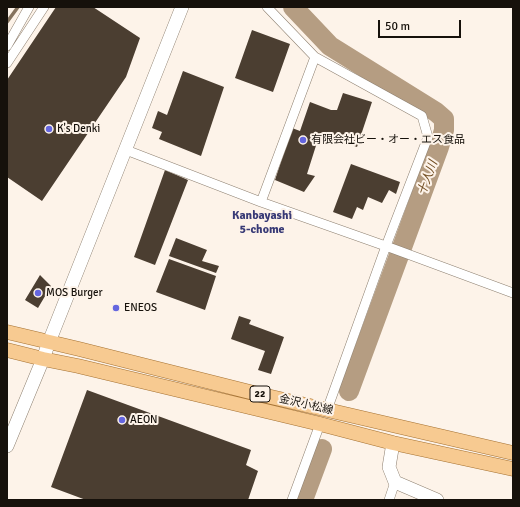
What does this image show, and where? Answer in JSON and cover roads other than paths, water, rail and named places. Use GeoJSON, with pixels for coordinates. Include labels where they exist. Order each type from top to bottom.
{"type":"FeatureCollection","features":[{"type":"Feature","properties":{"kind":"main road","name":"金沢小松線"},"geometry":{"type":"LineString","coordinates":[[7,332],[254,393],[513,453]]}},
{"type":"Feature","properties":{"kind":"main road","name":"金沢小松線"},"geometry":{"type":"LineString","coordinates":[[7,350],[320,424],[393,443],[513,469]]}},
{"type":"Feature","properties":{"kind":"street"},"geometry":{"type":"LineString","coordinates":[[7,46],[29,7]]}},
{"type":"Feature","properties":{"kind":"street"},"geometry":{"type":"LineString","coordinates":[[7,63],[44,7]]}},
{"type":"Feature","properties":{"kind":"street"},"geometry":{"type":"LineString","coordinates":[[7,446],[43,359],[182,7]]}},
{"type":"Feature","properties":{"kind":"street"},"geometry":{"type":"LineString","coordinates":[[267,7],[315,57],[422,116],[428,137],[390,248],[327,410]]}},
{"type":"Feature","properties":{"kind":"street"},"geometry":{"type":"LineString","coordinates":[[261,202],[315,57]]}},
{"type":"Feature","properties":{"kind":"street"},"geometry":{"type":"LineString","coordinates":[[126,150],[261,202],[407,254],[513,294]]}},
{"type":"Feature","properties":{"kind":"street"},"geometry":{"type":"LineString","coordinates":[[292,500],[320,424]]}},
{"type":"Feature","properties":{"kind":"street"},"geometry":{"type":"LineString","coordinates":[[393,443],[388,467],[395,482],[437,500]]}},
{"type":"Feature","properties":{"kind":"street"},"geometry":{"type":"LineString","coordinates":[[389,500],[395,482]]}},
{"type":"Feature","properties":{"kind":"waterway"},"geometry":{"type":"LineString","coordinates":[[7,22],[18,7]]}},
{"type":"Feature","properties":{"kind":"waterway","name":"十人川"},"geometry":{"type":"LineString","coordinates":[[293,7],[330,46],[436,112],[444,119],[444,130],[439,147],[349,391]]}},
{"type":"Feature","properties":{"kind":"waterway","name":"十人川"},"geometry":{"type":"LineString","coordinates":[[303,500],[322,449]]}},
{"type":"Feature","properties":{"kind":"place","name":"K's Denki"},"geometry":{"type":"Point","coordinates":[49,129]}},
{"type":"Feature","properties":{"kind":"place","name":"有限会社ビー・オー・エス食品"},"geometry":{"type":"Point","coordinates":[303,140]}},
{"type":"Feature","properties":{"kind":"place","name":"MOS Burger"},"geometry":{"type":"Point","coordinates":[38,293]}},
{"type":"Feature","properties":{"kind":"place","name":"ENEOS"},"geometry":{"type":"Point","coordinates":[116,308]}},
{"type":"Feature","properties":{"kind":"place","name":"AEON"},"geometry":{"type":"Point","coordinates":[122,420]}},
{"type":"Feature","properties":{"kind":"district","name":"Kanbayashi 5-chome"},"geometry":{"type":"Point","coordinates":[262,223]}}]}
